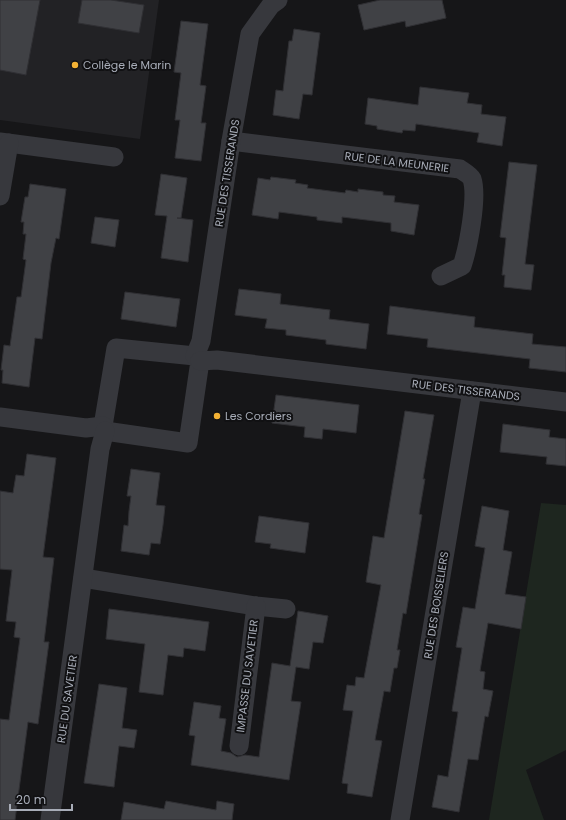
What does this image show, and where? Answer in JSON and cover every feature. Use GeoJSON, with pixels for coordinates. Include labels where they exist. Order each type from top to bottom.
{"type":"FeatureCollection","features":[{"type":"Feature","properties":{"kind":"street","name":"RUE DES TISSERANDS"},"geometry":{"type":"LineString","coordinates":[[278,0],[271,5],[250,34],[231,141],[202,341],[198,358],[566,402]]}},
{"type":"Feature","properties":{"kind":"street","name":"RUE DE LA MEUNERIE"},"geometry":{"type":"LineString","coordinates":[[231,141],[460,169],[471,177],[475,189],[468,250],[462,266],[441,276]]}},
{"type":"Feature","properties":{"kind":"street"},"geometry":{"type":"LineString","coordinates":[[0,196],[5,143],[114,157]]}},
{"type":"Feature","properties":{"kind":"street","name":"RUE DU SAVETIER"},"geometry":{"type":"LineString","coordinates":[[50,820],[100,449],[116,348],[198,358]]}},
{"type":"Feature","properties":{"kind":"street"},"geometry":{"type":"LineString","coordinates":[[0,416],[86,428],[104,429],[188,442],[198,358]]}},
{"type":"Feature","properties":{"kind":"street","name":"RUE DES BOISSELIERS"},"geometry":{"type":"LineString","coordinates":[[400,820],[472,391]]}},
{"type":"Feature","properties":{"kind":"street"},"geometry":{"type":"LineString","coordinates":[[83,578],[256,606],[286,608]]}},
{"type":"Feature","properties":{"kind":"street","name":"IMPASSE DU SAVETIER"},"geometry":{"type":"LineString","coordinates":[[238,746],[256,606]]}},
{"type":"Feature","properties":{"kind":"shaded area","name":"Collège le Marin"},"geometry":{"type":"Polygon","coordinates":[[[0,0],[159,0],[140,139],[0,120],[0,0]]]}},
{"type":"Feature","properties":{"kind":"shaded area"},"geometry":{"type":"Polygon","coordinates":[[[541,503],[566,505],[566,750],[526,770],[544,820],[489,820],[541,503]]]}},
{"type":"Feature","properties":{"kind":"building"},"geometry":{"type":"Polygon","coordinates":[[[0,0],[40,0],[26,75],[0,70],[0,0]]]}},
{"type":"Feature","properties":{"kind":"building"},"geometry":{"type":"Polygon","coordinates":[[[82,0],[111,0],[144,5],[139,33],[78,23],[82,0]]]}},
{"type":"Feature","properties":{"kind":"building"},"geometry":{"type":"Polygon","coordinates":[[[380,0],[442,0],[446,18],[406,27],[405,21],[364,30],[358,5],[380,0]]]}},
{"type":"Feature","properties":{"kind":"building"},"geometry":{"type":"Polygon","coordinates":[[[181,21],[208,24],[200,85],[206,86],[201,123],[206,123],[201,161],[175,158],[180,120],[175,120],[181,73],[174,72],[181,21]]]}},
{"type":"Feature","properties":{"kind":"building"},"geometry":{"type":"Polygon","coordinates":[[[294,29],[320,33],[312,95],[303,94],[299,119],[273,115],[276,90],[283,91],[289,41],[292,41],[294,29]]]}},
{"type":"Feature","properties":{"kind":"building"},"geometry":{"type":"Polygon","coordinates":[[[420,87],[469,93],[467,103],[482,105],[481,114],[506,117],[502,146],[477,142],[479,133],[416,124],[415,131],[403,130],[402,133],[377,129],[377,126],[365,124],[368,98],[418,105],[420,87]]]}},
{"type":"Feature","properties":{"kind":"building"},"geometry":{"type":"Polygon","coordinates":[[[509,162],[537,165],[525,264],[534,265],[531,290],[504,287],[505,275],[502,275],[506,238],[500,237],[509,162]]]}},
{"type":"Feature","properties":{"kind":"building"},"geometry":{"type":"Polygon","coordinates":[[[161,174],[187,178],[181,218],[177,218],[193,220],[188,262],[161,258],[167,216],[155,215],[161,174]]]}},
{"type":"Feature","properties":{"kind":"building"},"geometry":{"type":"Polygon","coordinates":[[[271,177],[296,180],[295,183],[308,185],[307,188],[345,193],[346,190],[358,192],[358,189],[383,192],[383,195],[395,196],[394,202],[419,205],[414,235],[391,231],[391,223],[342,217],[342,223],[317,220],[317,217],[279,212],[278,219],[252,215],[258,178],[270,180],[271,177]]]}},
{"type":"Feature","properties":{"kind":"building"},"geometry":{"type":"Polygon","coordinates":[[[30,184],[66,189],[59,239],[56,238],[51,263],[42,339],[35,338],[29,387],[2,383],[3,370],[1,370],[4,345],[10,346],[17,297],[21,297],[26,260],[23,259],[26,234],[23,234],[24,222],[21,222],[25,197],[28,197],[30,184]]]}},
{"type":"Feature","properties":{"kind":"building"},"geometry":{"type":"Polygon","coordinates":[[[95,217],[119,220],[115,247],[91,243],[95,217]]]}},
{"type":"Feature","properties":{"kind":"building"},"geometry":{"type":"Polygon","coordinates":[[[239,289],[281,294],[280,304],[330,310],[329,319],[369,324],[366,349],[326,344],[326,340],[286,335],[286,330],[265,328],[267,319],[235,315],[239,289]]]}},
{"type":"Feature","properties":{"kind":"building"},"geometry":{"type":"Polygon","coordinates":[[[125,292],[180,299],[176,327],[121,319],[125,292]]]}},
{"type":"Feature","properties":{"kind":"building"},"geometry":{"type":"Polygon","coordinates":[[[390,306],[475,317],[474,327],[533,334],[532,344],[566,347],[566,372],[529,368],[530,359],[427,347],[428,339],[387,334],[390,306]]]}},
{"type":"Feature","properties":{"kind":"building"},"geometry":{"type":"Polygon","coordinates":[[[276,395],[359,405],[356,433],[323,429],[322,439],[304,437],[305,427],[272,423],[276,395]]]}},
{"type":"Feature","properties":{"kind":"building"},"geometry":{"type":"Polygon","coordinates":[[[405,411],[434,415],[423,479],[425,479],[419,514],[422,515],[406,614],[403,613],[397,650],[400,650],[397,668],[394,668],[390,692],[384,691],[375,740],[382,741],[372,797],[347,793],[348,784],[342,783],[353,711],[343,710],[347,685],[355,686],[356,677],[364,678],[381,585],[366,582],[373,536],[384,538],[405,411]]]}},
{"type":"Feature","properties":{"kind":"building"},"geometry":{"type":"Polygon","coordinates":[[[503,424],[550,430],[549,437],[566,439],[566,466],[546,464],[547,457],[500,452],[503,424]]]}},
{"type":"Feature","properties":{"kind":"building"},"geometry":{"type":"Polygon","coordinates":[[[27,454],[56,458],[43,557],[54,558],[44,642],[49,642],[38,724],[28,722],[15,820],[0,820],[0,719],[9,720],[20,638],[14,637],[16,622],[6,621],[12,570],[0,569],[0,491],[13,493],[16,475],[24,476],[27,454]]]}},
{"type":"Feature","properties":{"kind":"building"},"geometry":{"type":"Polygon","coordinates":[[[131,469],[160,473],[156,505],[165,506],[163,525],[160,544],[151,543],[149,555],[121,551],[124,525],[128,526],[131,496],[127,496],[131,469]]]}},
{"type":"Feature","properties":{"kind":"building"},"geometry":{"type":"Polygon","coordinates":[[[482,506],[509,511],[503,550],[512,552],[505,594],[526,597],[521,629],[488,623],[480,671],[485,672],[483,689],[493,691],[488,717],[485,716],[478,760],[468,759],[459,812],[432,807],[438,775],[448,777],[458,712],[452,711],[462,648],[456,647],[463,607],[475,609],[485,548],[475,546],[482,506]]]}},
{"type":"Feature","properties":{"kind":"building"},"geometry":{"type":"Polygon","coordinates":[[[259,516],[309,523],[305,553],[270,548],[271,544],[255,542],[259,516]]]}},
{"type":"Feature","properties":{"kind":"building"},"geometry":{"type":"Polygon","coordinates":[[[109,609],[209,622],[205,651],[184,648],[183,657],[168,655],[163,695],[139,692],[145,644],[106,639],[109,609]]]}},
{"type":"Feature","properties":{"kind":"building"},"geometry":{"type":"Polygon","coordinates":[[[298,611],[328,616],[323,643],[313,642],[309,669],[296,667],[291,701],[301,702],[289,780],[191,765],[195,736],[189,735],[194,702],[221,706],[219,718],[226,719],[221,751],[231,753],[237,757],[245,755],[259,757],[272,663],[290,666],[298,611]]]}},
{"type":"Feature","properties":{"kind":"building"},"geometry":{"type":"Polygon","coordinates":[[[99,684],[127,688],[122,728],[137,730],[134,748],[119,746],[114,787],[84,783],[99,684]]]}},
{"type":"Feature","properties":{"kind":"building"},"geometry":{"type":"Polygon","coordinates":[[[166,801],[216,810],[217,801],[234,804],[232,820],[121,820],[124,802],[164,809],[166,801]]]}},
{"type":"Feature","properties":{"kind":"place","name":"Collège le Marin"},"geometry":{"type":"Point","coordinates":[75,65]}},
{"type":"Feature","properties":{"kind":"place","name":"Les Cordiers"},"geometry":{"type":"Point","coordinates":[217,416]}}]}
